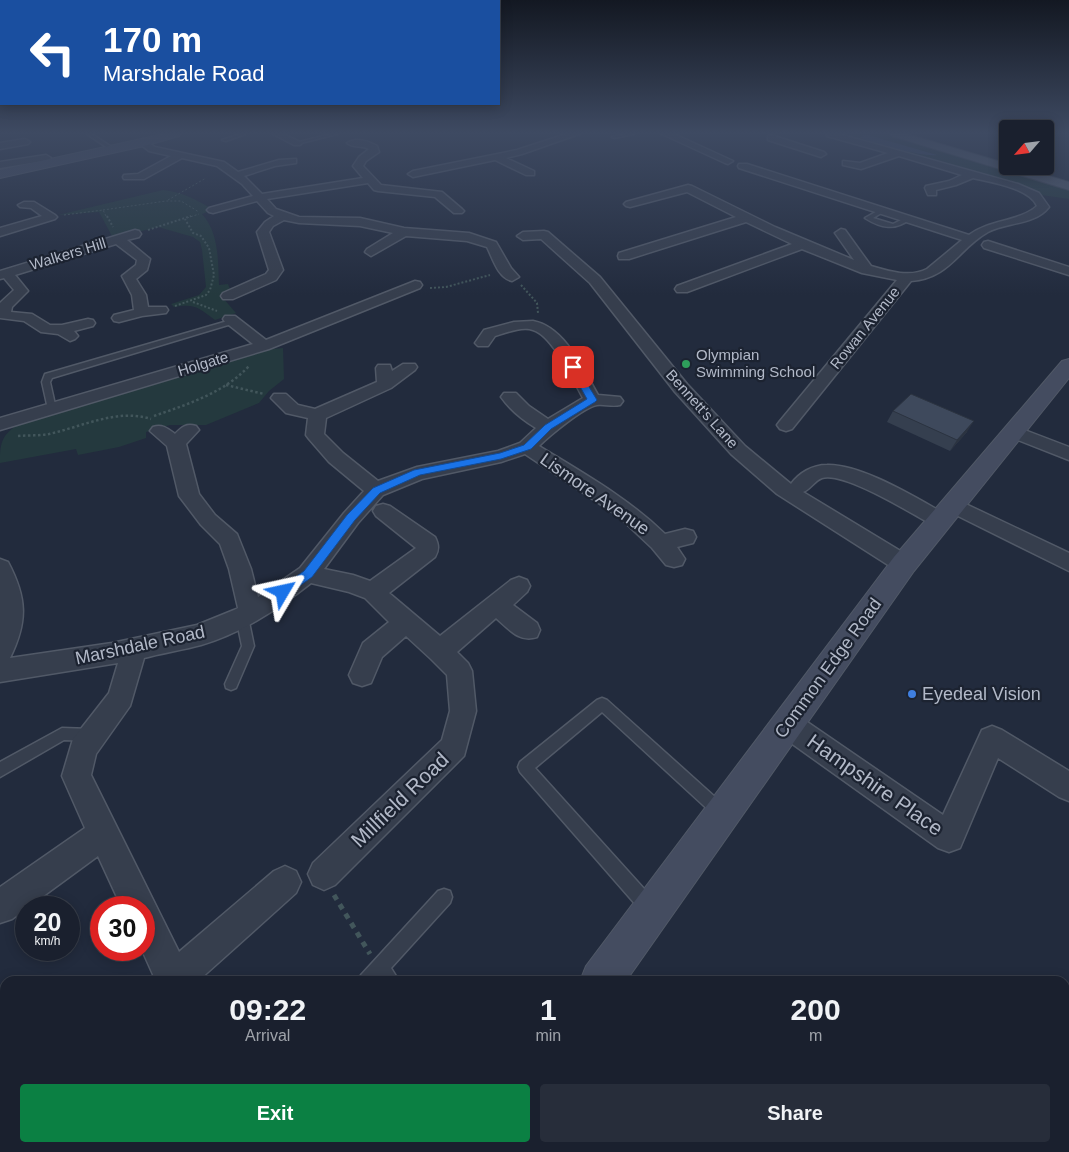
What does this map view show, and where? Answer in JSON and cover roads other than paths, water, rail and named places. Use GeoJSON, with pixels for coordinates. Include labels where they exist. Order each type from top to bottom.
{"type":"FeatureCollection","features":[{"type":"Feature","properties":{"kind":"main road","name":"Common Edge Road"},"geometry":{"type":"LineString","coordinates":[[605,976],[904,564],[1068,367]]}},
{"type":"Feature","properties":{"kind":"street"},"geometry":{"type":"LineString","coordinates":[[251,188],[261,196],[272,211],[282,216],[300,220],[360,222],[404,232],[474,234],[492,245],[509,274],[490,275]]}},
{"type":"Feature","properties":{"kind":"street"},"geometry":{"type":"LineString","coordinates":[[213,210],[261,196],[317,188]]}},
{"type":"Feature","properties":{"kind":"street"},"geometry":{"type":"LineString","coordinates":[[379,188],[438,194],[450,202],[458,211]]}},
{"type":"Feature","properties":{"kind":"street"},"geometry":{"type":"LineString","coordinates":[[630,204],[688,188],[746,218],[804,244],[867,270],[906,278],[923,276],[933,271],[970,239],[992,226],[1036,213],[1043,207],[1040,199],[1029,192],[1016,188]]}},
{"type":"Feature","properties":{"kind":"street"},"geometry":{"type":"LineString","coordinates":[[811,188],[970,239]]}},
{"type":"Feature","properties":{"kind":"street"},"geometry":{"type":"LineString","coordinates":[[928,189],[933,188]]}},
{"type":"Feature","properties":{"kind":"street"},"geometry":{"type":"LineString","coordinates":[[437,208],[450,202]]}},
{"type":"Feature","properties":{"kind":"street"},"geometry":{"type":"LineString","coordinates":[[0,232],[51,217],[34,204]]}},
{"type":"Feature","properties":{"kind":"street"},"geometry":{"type":"LineString","coordinates":[[236,290],[271,276],[276,270],[263,232],[269,224],[282,216]]}},
{"type":"Feature","properties":{"kind":"street"},"geometry":{"type":"LineString","coordinates":[[624,256],[746,218]]}},
{"type":"Feature","properties":{"kind":"street"},"geometry":{"type":"LineString","coordinates":[[372,247],[404,232]]}},
{"type":"Feature","properties":{"kind":"street"},"geometry":{"type":"LineString","coordinates":[[841,233],[867,270]]}},
{"type":"Feature","properties":{"kind":"street","name":"Walkers Hill"},"geometry":{"type":"LineString","coordinates":[[3,274],[135,234]]}},
{"type":"Feature","properties":{"kind":"street","name":"Bennett's Lane"},"geometry":{"type":"LineString","coordinates":[[523,236],[544,234],[595,280],[681,388],[738,450],[784,489],[904,564]]}},
{"type":"Feature","properties":{"kind":"street"},"geometry":{"type":"LineString","coordinates":[[118,239],[144,259],[142,267],[129,276],[139,295],[141,312]]}},
{"type":"Feature","properties":{"kind":"street"},"geometry":{"type":"LineString","coordinates":[[682,289],[804,244]]}},
{"type":"Feature","properties":{"kind":"street"},"geometry":{"type":"LineString","coordinates":[[994,250],[1069,271]]}},
{"type":"Feature","properties":{"kind":"street"},"geometry":{"type":"LineString","coordinates":[[3,274],[14,281],[21,291],[5,306],[3,314],[27,317],[46,329],[66,333],[88,323]]}},
{"type":"Feature","properties":{"kind":"street","name":"Rowan Avenue"},"geometry":{"type":"LineString","coordinates":[[786,425],[906,278]]}},
{"type":"Feature","properties":{"kind":"street","name":"Holgate"},"geometry":{"type":"LineString","coordinates":[[0,424],[262,346],[410,291]]}},
{"type":"Feature","properties":{"kind":"street"},"geometry":{"type":"LineString","coordinates":[[119,318],[141,312],[161,310]]}},
{"type":"Feature","properties":{"kind":"street"},"geometry":{"type":"LineString","coordinates":[[232,320],[262,346]]}},
{"type":"Feature","properties":{"kind":"street"},"geometry":{"type":"LineString","coordinates":[[482,336],[515,327],[537,326],[544,330],[565,353],[592,400],[614,401]]}},
{"type":"Feature","properties":{"kind":"street"},"geometry":{"type":"LineString","coordinates":[[280,398],[292,409],[317,415],[384,376],[409,367]]}},
{"type":"Feature","properties":{"kind":"street"},"geometry":{"type":"LineString","coordinates":[[510,397],[521,410],[534,420],[548,427]]}},
{"type":"Feature","properties":{"kind":"street","name":"Marshdale Road"},"geometry":{"type":"LineString","coordinates":[[0,671],[134,649],[200,635],[246,615],[271,601],[308,574],[351,518],[380,501],[417,473],[501,456],[527,447],[548,427],[592,400]]}},
{"type":"Feature","properties":{"kind":"street"},"geometry":{"type":"LineString","coordinates":[[317,415],[315,435],[332,456],[427,543],[427,551],[373,592]]}},
{"type":"Feature","properties":{"kind":"street"},"geometry":{"type":"LineString","coordinates":[[154,424],[183,436],[189,496],[208,520],[229,540],[240,569],[246,615]]}},
{"type":"Feature","properties":{"kind":"street"},"geometry":{"type":"LineString","coordinates":[[1014,432],[1069,454]]}},
{"type":"Feature","properties":{"kind":"street","name":"Lismore Avenue"},"geometry":{"type":"LineString","coordinates":[[527,447],[586,484],[649,529],[668,551],[685,537]]}},
{"type":"Feature","properties":{"kind":"street"},"geometry":{"type":"LineString","coordinates":[[800,486],[815,473],[828,471],[848,474],[1069,563]]}},
{"type":"Feature","properties":{"kind":"street","name":"Millfield Road"},"geometry":{"type":"LineString","coordinates":[[308,574],[353,584],[373,592],[390,609],[440,651],[459,671],[463,711],[454,747],[324,874]]}},
{"type":"Feature","properties":{"kind":"street"},"geometry":{"type":"LineString","coordinates":[[0,654],[9,631],[13,604],[2,578]]}},
{"type":"Feature","properties":{"kind":"street"},"geometry":{"type":"LineString","coordinates":[[440,651],[519,586]]}},
{"type":"Feature","properties":{"kind":"street"},"geometry":{"type":"LineString","coordinates":[[496,605],[528,630]]}},
{"type":"Feature","properties":{"kind":"street"},"geometry":{"type":"LineString","coordinates":[[362,675],[372,650],[406,622]]}},
{"type":"Feature","properties":{"kind":"street"},"geometry":{"type":"LineString","coordinates":[[132,896],[76,776],[83,748],[121,698],[134,649]]}},
{"type":"Feature","properties":{"kind":"street","name":"Hampshire Place"},"geometry":{"type":"LineString","coordinates":[[787,724],[949,837],[992,739],[1069,787]]}},
{"type":"Feature","properties":{"kind":"street"},"geometry":{"type":"LineString","coordinates":[[0,907],[102,834]]}},
{"type":"Feature","properties":{"kind":"street"},"geometry":{"type":"LineString","coordinates":[[178,976],[286,882]]}},
{"type":"Feature","properties":{"kind":"street"},"geometry":{"type":"LineString","coordinates":[[155,942],[171,976]]}},
{"type":"Feature","properties":{"kind":"lane"},"geometry":{"type":"LineString","coordinates":[[52,409],[46,382],[48,376],[232,320]]}},
{"type":"Feature","properties":{"kind":"lane"},"geometry":{"type":"LineString","coordinates":[[231,684],[248,646],[246,615]]}},
{"type":"Feature","properties":{"kind":"lane"},"geometry":{"type":"LineString","coordinates":[[652,910],[525,767],[602,704],[722,812]]}},
{"type":"Feature","properties":{"kind":"lane"},"geometry":{"type":"LineString","coordinates":[[0,770],[62,734],[93,735]]}},
{"type":"Feature","properties":{"kind":"lane"},"geometry":{"type":"LineString","coordinates":[[385,975],[444,898]]}},
{"type":"Feature","properties":{"kind":"place","name":"Olympian Swimming School"},"geometry":{"type":"Point","coordinates":[686,364]}},
{"type":"Feature","properties":{"kind":"place","name":"Eyedeal Vision"},"geometry":{"type":"Point","coordinates":[912,694]}}]}
